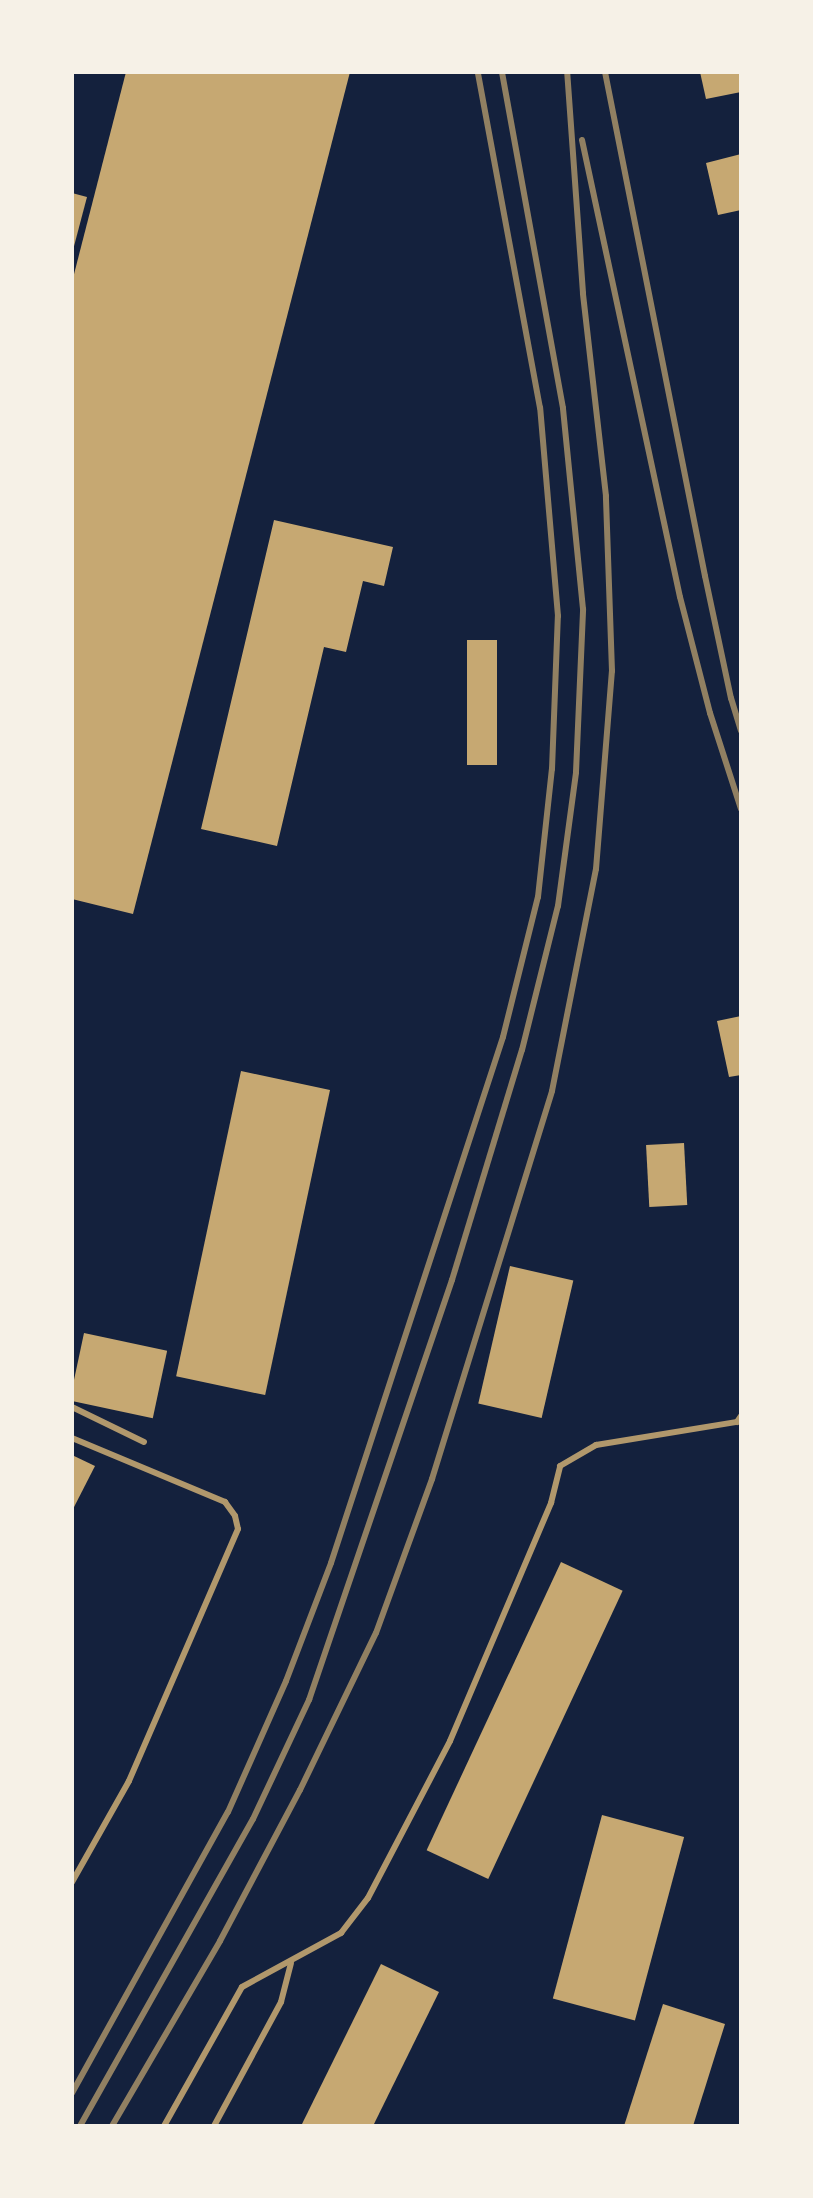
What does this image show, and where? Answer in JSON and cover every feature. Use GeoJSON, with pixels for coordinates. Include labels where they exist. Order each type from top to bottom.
{"type":"FeatureCollection","features":[{"type":"Feature","properties":{"kind":"lane"},"geometry":{"type":"LineString","coordinates":[[72,1407],[144,1442]]}},
{"type":"Feature","properties":{"kind":"lane"},"geometry":{"type":"LineString","coordinates":[[164,2126],[242,1987],[341,1933],[368,1898],[450,1741],[551,1503],[560,1466],[596,1445],[737,1422],[741,1416]]}},
{"type":"Feature","properties":{"kind":"lane"},"geometry":{"type":"LineString","coordinates":[[72,1438],[225,1502],[238,1529],[129,1781],[72,1882]]}},
{"type":"Feature","properties":{"kind":"lane"},"geometry":{"type":"LineString","coordinates":[[214,2126],[281,2002],[291,1963]]}},
{"type":"Feature","properties":{"kind":"building"},"geometry":{"type":"Polygon","coordinates":[[[126,72],[350,72],[133,914],[72,899],[72,282],[126,72]]]}},
{"type":"Feature","properties":{"kind":"building"},"geometry":{"type":"Polygon","coordinates":[[[700,72],[741,72],[741,92],[706,99],[700,72]]]}},
{"type":"Feature","properties":{"kind":"building"},"geometry":{"type":"Polygon","coordinates":[[[741,154],[741,210],[718,215],[706,163],[741,154]]]}},
{"type":"Feature","properties":{"kind":"building"},"geometry":{"type":"Polygon","coordinates":[[[72,193],[87,197],[73,250],[72,250],[72,193]]]}},
{"type":"Feature","properties":{"kind":"building"},"geometry":{"type":"Polygon","coordinates":[[[274,520],[393,547],[384,586],[363,581],[346,652],[324,647],[277,846],[201,829],[274,520]]]}},
{"type":"Feature","properties":{"kind":"building"},"geometry":{"type":"Polygon","coordinates":[[[467,640],[497,640],[497,765],[467,765],[467,640]]]}},
{"type":"Feature","properties":{"kind":"building"},"geometry":{"type":"Polygon","coordinates":[[[741,1016],[741,1075],[729,1077],[717,1021],[741,1016]]]}},
{"type":"Feature","properties":{"kind":"building"},"geometry":{"type":"Polygon","coordinates":[[[241,1071],[330,1090],[265,1395],[176,1376],[241,1071]]]}},
{"type":"Feature","properties":{"kind":"building"},"geometry":{"type":"Polygon","coordinates":[[[684,1143],[687,1205],[649,1207],[646,1145],[684,1143]]]}},
{"type":"Feature","properties":{"kind":"building"},"geometry":{"type":"Polygon","coordinates":[[[510,1266],[573,1281],[542,1418],[478,1403],[510,1266]]]}},
{"type":"Feature","properties":{"kind":"building"},"geometry":{"type":"Polygon","coordinates":[[[84,1333],[167,1351],[153,1418],[72,1401],[84,1333]]]}},
{"type":"Feature","properties":{"kind":"building"},"geometry":{"type":"Polygon","coordinates":[[[72,1455],[95,1466],[72,1511],[72,1455]]]}},
{"type":"Feature","properties":{"kind":"building"},"geometry":{"type":"Polygon","coordinates":[[[561,1562],[623,1591],[488,1879],[427,1850],[561,1562]]]}},
{"type":"Feature","properties":{"kind":"building"},"geometry":{"type":"Polygon","coordinates":[[[602,1815],[684,1837],[635,2021],[553,1999],[602,1815]]]}},
{"type":"Feature","properties":{"kind":"building"},"geometry":{"type":"Polygon","coordinates":[[[381,1964],[439,1992],[373,2126],[301,2126],[381,1964]]]}},
{"type":"Feature","properties":{"kind":"building"},"geometry":{"type":"Polygon","coordinates":[[[663,2004],[725,2024],[693,2126],[624,2126],[663,2004]]]}},
{"type":"Feature","properties":{"kind":"railway"},"geometry":{"type":"LineString","coordinates":[[72,2093],[228,1812],[286,1681],[331,1563],[503,1037],[538,897],[552,769],[558,616],[540,408],[478,72]]}},
{"type":"Feature","properties":{"kind":"railway"},"geometry":{"type":"LineString","coordinates":[[80,2126],[253,1819],[309,1700],[452,1280],[522,1050],[558,906],[576,772],[583,609],[563,408],[502,72]]}},
{"type":"Feature","properties":{"kind":"railway"},"geometry":{"type":"LineString","coordinates":[[112,2126],[220,1941],[300,1790],[376,1633],[432,1479],[552,1091],[596,869],[612,671],[606,496],[583,293],[567,72]]}},
{"type":"Feature","properties":{"kind":"railway"},"geometry":{"type":"LineString","coordinates":[[605,72],[705,576],[731,698],[741,730]]}},
{"type":"Feature","properties":{"kind":"railway"},"geometry":{"type":"LineString","coordinates":[[582,140],[680,597],[710,713],[741,809]]}}]}
